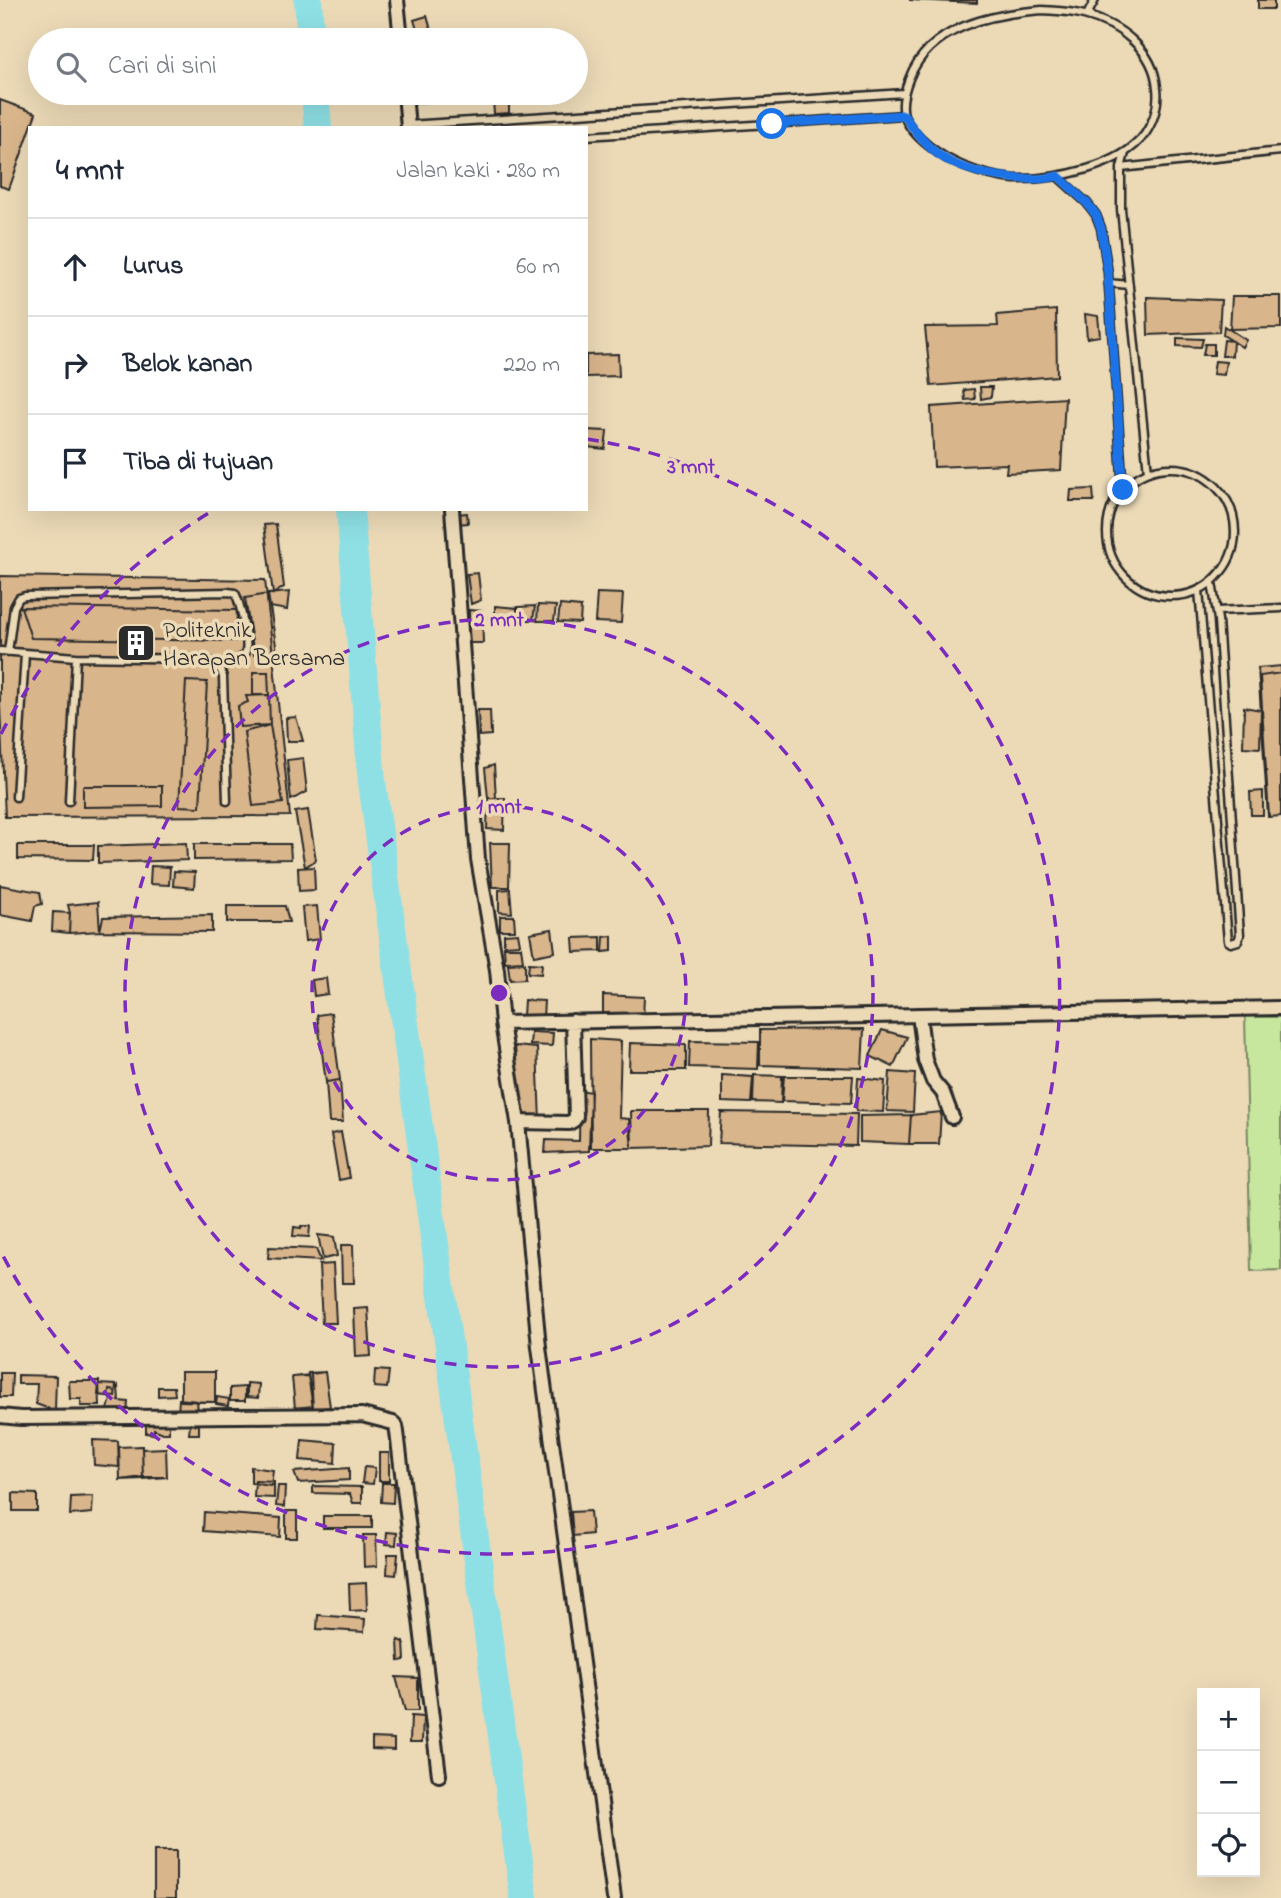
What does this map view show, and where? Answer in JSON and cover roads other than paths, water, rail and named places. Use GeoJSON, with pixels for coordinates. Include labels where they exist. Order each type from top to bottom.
{"type":"FeatureCollection","features":[{"type":"Feature","properties":{"kind":"street"},"geometry":{"type":"LineString","coordinates":[[397,0],[400,28]]}},
{"type":"Feature","properties":{"kind":"street"},"geometry":{"type":"LineString","coordinates":[[406,105],[408,126]]}},
{"type":"Feature","properties":{"kind":"street"},"geometry":{"type":"LineString","coordinates":[[452,511],[478,859],[518,1122],[539,1347],[614,1898]]}},
{"type":"Feature","properties":{"kind":"street"},"geometry":{"type":"LineString","coordinates":[[502,1023],[1281,1008]]}},
{"type":"Feature","properties":{"kind":"street"},"geometry":{"type":"LineString","coordinates":[[919,1014],[925,1060],[933,1081],[943,1093],[952,1117]]}},
{"type":"Feature","properties":{"kind":"street"},"geometry":{"type":"LineString","coordinates":[[518,1122],[574,1121],[573,1021]]}},
{"type":"Feature","properties":{"kind":"street"},"geometry":{"type":"LineString","coordinates":[[0,1416],[362,1415],[393,1423],[397,1432],[439,1775]]}},
{"type":"Feature","properties":{"kind":"lane"},"geometry":{"type":"LineString","coordinates":[[1087,15],[1096,0]]}},
{"type":"Feature","properties":{"kind":"lane"},"geometry":{"type":"LineString","coordinates":[[1042,10],[1087,15],[1118,30],[1138,45],[1148,57],[1156,75],[1158,94],[1155,114],[1145,134],[1125,153],[1099,164],[1050,178],[1011,179],[975,171],[946,160],[921,139],[904,115],[904,93],[918,58],[940,40],[971,22],[1007,13],[1042,10]]}},
{"type":"Feature","properties":{"kind":"lane"},"geometry":{"type":"LineString","coordinates":[[408,126],[904,93]]}},
{"type":"Feature","properties":{"kind":"lane"},"geometry":{"type":"LineString","coordinates":[[588,136],[904,115]]}},
{"type":"Feature","properties":{"kind":"lane"},"geometry":{"type":"LineString","coordinates":[[1121,169],[1281,151]]}},
{"type":"Feature","properties":{"kind":"lane"},"geometry":{"type":"LineString","coordinates":[[1125,153],[1121,169],[1121,209],[1148,472]]}},
{"type":"Feature","properties":{"kind":"lane"},"geometry":{"type":"LineString","coordinates":[[1058,176],[1096,215],[1103,241],[1123,490]]}},
{"type":"Feature","properties":{"kind":"lane"},"geometry":{"type":"LineString","coordinates":[[1108,283],[1129,285]]}},
{"type":"Feature","properties":{"kind":"lane"},"geometry":{"type":"LineString","coordinates":[[1164,468],[1194,472],[1214,485],[1228,502],[1236,532],[1234,548],[1228,562],[1212,582],[1199,590],[1179,596],[1164,596],[1142,589],[1123,575],[1114,562],[1107,532],[1111,510],[1123,490],[1148,472],[1164,468]]}},
{"type":"Feature","properties":{"kind":"lane"},"geometry":{"type":"LineString","coordinates":[[1199,590],[1228,941],[1231,943],[1238,941],[1240,936],[1217,611],[1212,582]]}},
{"type":"Feature","properties":{"kind":"lane"},"geometry":{"type":"LineString","coordinates":[[221,667],[246,653],[239,600],[235,593],[228,592],[25,596],[19,598],[14,607],[4,652],[76,657],[203,659],[214,662],[221,667],[223,677],[227,801]]}},
{"type":"Feature","properties":{"kind":"lane"},"geometry":{"type":"LineString","coordinates":[[1217,611],[1281,608]]}},
{"type":"Feature","properties":{"kind":"lane"},"geometry":{"type":"LineString","coordinates":[[16,797],[25,654]]}},
{"type":"Feature","properties":{"kind":"lane"},"geometry":{"type":"LineString","coordinates":[[69,801],[76,657]]}},
{"type":"Feature","properties":{"kind":"waterway"},"geometry":{"type":"LineString","coordinates":[[308,0],[310,28]]}},
{"type":"Feature","properties":{"kind":"waterway"},"geometry":{"type":"LineString","coordinates":[[316,105],[318,126]]}},
{"type":"Feature","properties":{"kind":"waterway"},"geometry":{"type":"LineString","coordinates":[[350,511],[372,782],[524,1898]]}},
{"type":"Feature","properties":{"kind":"place","name":"Politeknik Harapan Bersama"},"geometry":{"type":"Point","coordinates":[136,643]}}]}
